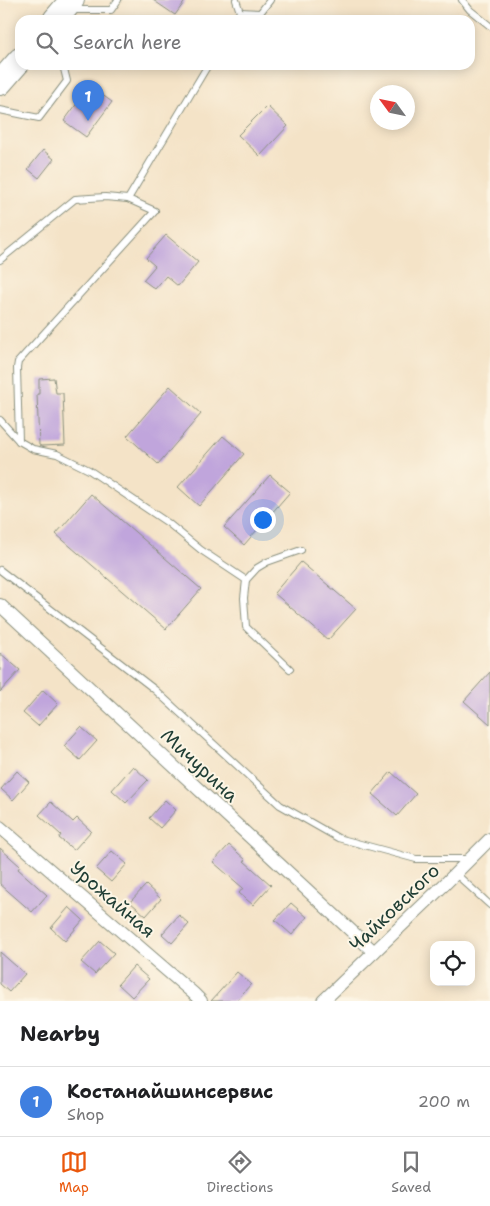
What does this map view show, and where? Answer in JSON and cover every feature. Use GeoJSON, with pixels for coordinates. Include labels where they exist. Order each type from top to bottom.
{"type":"FeatureCollection","features":[{"type":"Feature","properties":{"kind":"highway"},"geometry":{"type":"LineString","coordinates":[[0,83],[15,66]]}},
{"type":"Feature","properties":{"kind":"street","name":"Мичурина"},"geometry":{"type":"LineString","coordinates":[[0,605],[374,952]]}},
{"type":"Feature","properties":{"kind":"street","name":"Урожайная"},"geometry":{"type":"LineString","coordinates":[[0,827],[201,1001]]}},
{"type":"Feature","properties":{"kind":"street","name":"Чайковского"},"geometry":{"type":"LineString","coordinates":[[323,1001],[490,839]]}},
{"type":"Feature","properties":{"kind":"lane"},"geometry":{"type":"LineString","coordinates":[[64,10],[111,10],[118,0]]}},
{"type":"Feature","properties":{"kind":"lane"},"geometry":{"type":"LineString","coordinates":[[236,0],[240,12]]}},
{"type":"Feature","properties":{"kind":"lane"},"geometry":{"type":"LineString","coordinates":[[240,12],[260,12],[270,0]]}},
{"type":"Feature","properties":{"kind":"lane"},"geometry":{"type":"LineString","coordinates":[[462,0],[470,10],[490,26]]}},
{"type":"Feature","properties":{"kind":"lane"},"geometry":{"type":"LineString","coordinates":[[0,110],[39,118],[67,81],[64,70]]}},
{"type":"Feature","properties":{"kind":"lane"},"geometry":{"type":"LineString","coordinates":[[128,199],[205,70]]}},
{"type":"Feature","properties":{"kind":"lane"},"geometry":{"type":"LineString","coordinates":[[0,260],[75,199],[105,197],[128,199],[155,212],[18,362],[19,440]]}},
{"type":"Feature","properties":{"kind":"lane"},"geometry":{"type":"LineString","coordinates":[[0,420],[19,440],[33,449],[57,454],[89,470],[246,580]]}},
{"type":"Feature","properties":{"kind":"lane"},"geometry":{"type":"LineString","coordinates":[[290,669],[246,628],[244,598],[246,580],[257,568],[267,562],[301,550]]}},
{"type":"Feature","properties":{"kind":"lane"},"geometry":{"type":"LineString","coordinates":[[0,570],[154,689],[280,805],[338,838],[416,859],[471,859]]}},
{"type":"Feature","properties":{"kind":"lane"},"geometry":{"type":"LineString","coordinates":[[456,874],[490,905]]}},
{"type":"Feature","properties":{"kind":"building"},"geometry":{"type":"Polygon","coordinates":[[[153,0],[186,0],[175,15],[153,0]]]}},
{"type":"Feature","properties":{"kind":"building"},"geometry":{"type":"Polygon","coordinates":[[[90,86],[112,102],[86,137],[64,121],[90,86]]]}},
{"type":"Feature","properties":{"kind":"building"},"geometry":{"type":"Polygon","coordinates":[[[267,106],[288,126],[260,156],[238,135],[267,106]]]}},
{"type":"Feature","properties":{"kind":"building"},"geometry":{"type":"Polygon","coordinates":[[[43,150],[54,159],[39,178],[28,169],[43,150]]]}},
{"type":"Feature","properties":{"kind":"building"},"geometry":{"type":"Polygon","coordinates":[[[166,235],[198,262],[178,286],[166,276],[155,289],[143,280],[155,266],[146,258],[166,235]]]}},
{"type":"Feature","properties":{"kind":"building"},"geometry":{"type":"Polygon","coordinates":[[[54,378],[56,393],[63,393],[65,445],[41,446],[39,445],[37,394],[39,394],[39,379],[54,378]]]}},
{"type":"Feature","properties":{"kind":"building"},"geometry":{"type":"Polygon","coordinates":[[[170,386],[201,414],[158,464],[127,436],[170,386]]]}},
{"type":"Feature","properties":{"kind":"building"},"geometry":{"type":"Polygon","coordinates":[[[223,436],[244,454],[199,506],[178,487],[223,436]]]}},
{"type":"Feature","properties":{"kind":"building"},"geometry":{"type":"Polygon","coordinates":[[[270,475],[290,492],[244,545],[224,527],[270,475]]]}},
{"type":"Feature","properties":{"kind":"building"},"geometry":{"type":"Polygon","coordinates":[[[91,494],[201,589],[166,629],[56,534],[91,494]]]}},
{"type":"Feature","properties":{"kind":"building"},"geometry":{"type":"Polygon","coordinates":[[[301,562],[356,609],[328,640],[274,593],[301,562]]]}},
{"type":"Feature","properties":{"kind":"building"},"geometry":{"type":"Polygon","coordinates":[[[0,653],[20,670],[0,692],[0,653]]]}},
{"type":"Feature","properties":{"kind":"building"},"geometry":{"type":"Polygon","coordinates":[[[490,672],[490,724],[464,701],[490,672]]]}},
{"type":"Feature","properties":{"kind":"building"},"geometry":{"type":"Polygon","coordinates":[[[43,690],[58,704],[38,726],[23,713],[43,690]]]}},
{"type":"Feature","properties":{"kind":"building"},"geometry":{"type":"Polygon","coordinates":[[[81,727],[97,741],[80,760],[64,746],[81,727]]]}},
{"type":"Feature","properties":{"kind":"building"},"geometry":{"type":"Polygon","coordinates":[[[133,766],[148,780],[126,803],[112,790],[133,766]]]}},
{"type":"Feature","properties":{"kind":"building"},"geometry":{"type":"Polygon","coordinates":[[[17,771],[29,782],[13,800],[1,789],[17,771]]]}},
{"type":"Feature","properties":{"kind":"building"},"geometry":{"type":"Polygon","coordinates":[[[391,772],[416,794],[397,816],[372,794],[391,772]]]}},
{"type":"Feature","properties":{"kind":"building"},"geometry":{"type":"Polygon","coordinates":[[[165,800],[176,810],[160,828],[149,818],[165,800]]]}},
{"type":"Feature","properties":{"kind":"building"},"geometry":{"type":"Polygon","coordinates":[[[51,802],[73,822],[77,818],[91,831],[74,850],[59,838],[61,835],[39,815],[51,802]]]}},
{"type":"Feature","properties":{"kind":"building"},"geometry":{"type":"Polygon","coordinates":[[[229,845],[271,885],[253,905],[239,893],[243,888],[213,862],[229,845]]]}},
{"type":"Feature","properties":{"kind":"building"},"geometry":{"type":"Polygon","coordinates":[[[0,848],[20,866],[18,869],[47,895],[32,912],[0,884],[0,848]]]}},
{"type":"Feature","properties":{"kind":"building"},"geometry":{"type":"Polygon","coordinates":[[[112,851],[127,864],[111,882],[96,869],[112,851]]]}},
{"type":"Feature","properties":{"kind":"building"},"geometry":{"type":"Polygon","coordinates":[[[146,885],[161,899],[146,916],[130,902],[146,885]]]}},
{"type":"Feature","properties":{"kind":"building"},"geometry":{"type":"Polygon","coordinates":[[[291,903],[307,917],[292,935],[275,920],[291,903]]]}},
{"type":"Feature","properties":{"kind":"building"},"geometry":{"type":"Polygon","coordinates":[[[69,907],[83,920],[65,941],[51,928],[69,907]]]}},
{"type":"Feature","properties":{"kind":"building"},"geometry":{"type":"Polygon","coordinates":[[[179,915],[189,924],[172,943],[162,934],[179,915]]]}},
{"type":"Feature","properties":{"kind":"building"},"geometry":{"type":"Polygon","coordinates":[[[100,941],[114,953],[95,974],[81,962],[100,941]]]}},
{"type":"Feature","properties":{"kind":"building"},"geometry":{"type":"Polygon","coordinates":[[[0,952],[25,974],[9,992],[0,984],[0,952]]]}},
{"type":"Feature","properties":{"kind":"building"},"geometry":{"type":"Polygon","coordinates":[[[134,966],[149,979],[132,997],[118,984],[134,966]]]}},
{"type":"Feature","properties":{"kind":"building"},"geometry":{"type":"Polygon","coordinates":[[[237,972],[251,984],[236,1001],[211,1001],[237,972]]]}},
{"type":"Feature","properties":{"kind":"place","name":"Костанайшинсервис"},"geometry":{"type":"Point","coordinates":[88,121]}}]}
